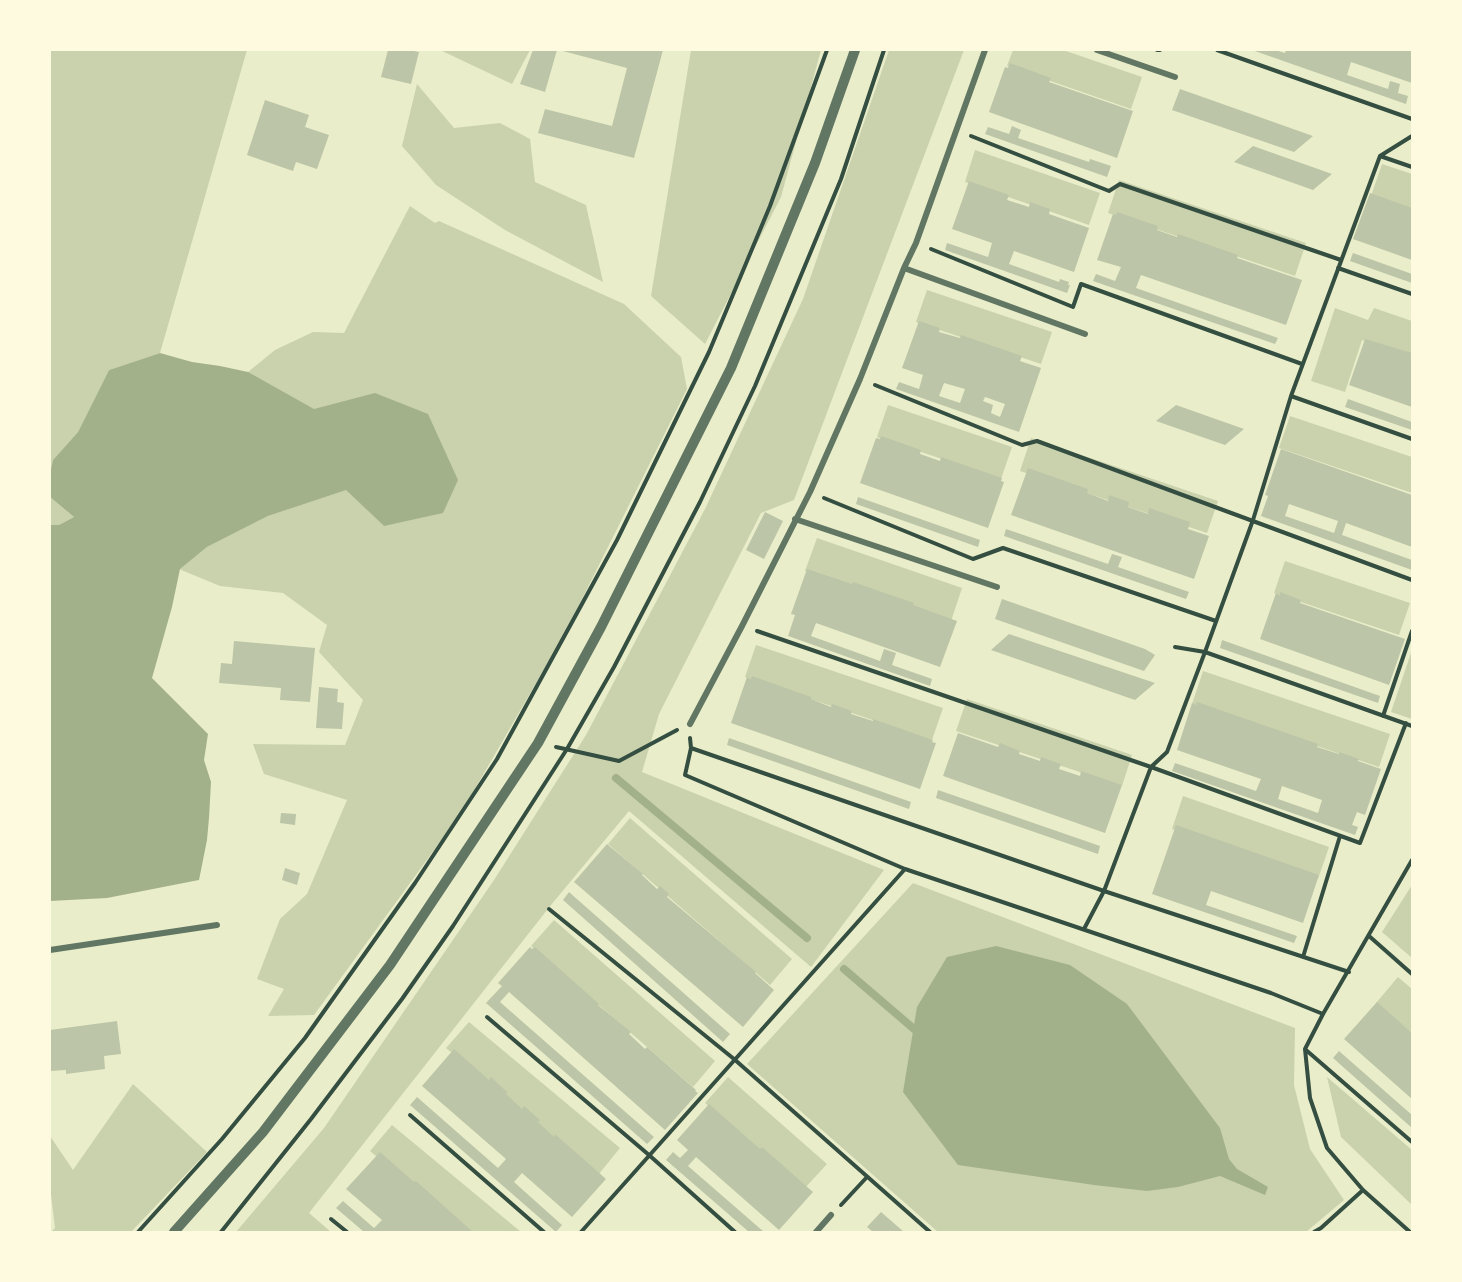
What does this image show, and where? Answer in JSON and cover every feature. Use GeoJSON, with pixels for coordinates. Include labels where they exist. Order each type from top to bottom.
{"type":"FeatureCollection","features":[{"type":"Feature","properties":{"kind":"street"},"geometry":{"type":"LineString","coordinates":[[174,1233],[263,1132],[390,965],[538,743],[602,627],[731,368],[815,164],[855,50]]}},
{"type":"Feature","properties":{"kind":"street"},"geometry":{"type":"LineString","coordinates":[[690,724],[810,492],[860,379],[916,243],[986,50]]}},
{"type":"Feature","properties":{"kind":"street"},"geometry":{"type":"LineString","coordinates":[[1097,50],[1175,77]]}},
{"type":"Feature","properties":{"kind":"street"},"geometry":{"type":"LineString","coordinates":[[904,268],[1084,334]]}},
{"type":"Feature","properties":{"kind":"street"},"geometry":{"type":"LineString","coordinates":[[795,519],[997,587]]}},
{"type":"Feature","properties":{"kind":"street"},"geometry":{"type":"LineString","coordinates":[[50,950],[217,925]]}},
{"type":"Feature","properties":{"kind":"street"},"geometry":{"type":"LineString","coordinates":[[816,1233],[831,1215]]}},
{"type":"Feature","properties":{"kind":"path"},"geometry":{"type":"LineString","coordinates":[[138,1233],[222,1138],[305,1038],[415,883],[496,759],[617,540],[709,352],[770,206],[827,50]]}},
{"type":"Feature","properties":{"kind":"path"},"geometry":{"type":"LineString","coordinates":[[1217,50],[1413,120]]}},
{"type":"Feature","properties":{"kind":"path"},"geometry":{"type":"LineString","coordinates":[[957,130],[1109,191],[1120,184],[1341,260]]}},
{"type":"Feature","properties":{"kind":"path"},"geometry":{"type":"LineString","coordinates":[[1084,929],[1104,891],[1151,767],[1167,752],[1252,520],[1302,364],[1380,156],[1413,136]]}},
{"type":"Feature","properties":{"kind":"path"},"geometry":{"type":"LineString","coordinates":[[1380,156],[1413,167]]}},
{"type":"Feature","properties":{"kind":"path"},"geometry":{"type":"LineString","coordinates":[[916,243],[1073,307],[1081,284],[1302,364]]}},
{"type":"Feature","properties":{"kind":"path"},"geometry":{"type":"LineString","coordinates":[[1338,268],[1413,294]]}},
{"type":"Feature","properties":{"kind":"path"},"geometry":{"type":"LineString","coordinates":[[860,379],[1022,445],[1037,441],[1413,580]]}},
{"type":"Feature","properties":{"kind":"path"},"geometry":{"type":"LineString","coordinates":[[1291,396],[1413,439]]}},
{"type":"Feature","properties":{"kind":"path"},"geometry":{"type":"LineString","coordinates":[[810,492],[973,559],[1003,548],[1216,621]]}},
{"type":"Feature","properties":{"kind":"path"},"geometry":{"type":"LineString","coordinates":[[742,626],[1151,767],[1360,843],[1406,723]]}},
{"type":"Feature","properties":{"kind":"path"},"geometry":{"type":"LineString","coordinates":[[1383,716],[1413,632]]}},
{"type":"Feature","properties":{"kind":"path"},"geometry":{"type":"LineString","coordinates":[[1175,647],[1205,652],[1413,726]]}},
{"type":"Feature","properties":{"kind":"path"},"geometry":{"type":"LineString","coordinates":[[509,736],[619,761],[690,724],[691,748],[685,775],[905,869],[1271,993],[1323,1014]]}},
{"type":"Feature","properties":{"kind":"path"},"geometry":{"type":"LineString","coordinates":[[691,748],[1104,891],[1349,972]]}},
{"type":"Feature","properties":{"kind":"path"},"geometry":{"type":"LineString","coordinates":[[1302,957],[1340,836]]}},
{"type":"Feature","properties":{"kind":"path"},"geometry":{"type":"LineString","coordinates":[[1410,1233],[1362,1190],[1327,1148],[1310,1098],[1305,1049],[1413,860]]}},
{"type":"Feature","properties":{"kind":"path"},"geometry":{"type":"LineString","coordinates":[[581,1233],[905,869]]}},
{"type":"Feature","properties":{"kind":"path"},"geometry":{"type":"LineString","coordinates":[[549,909],[734,1059],[930,1233]]}},
{"type":"Feature","properties":{"kind":"path"},"geometry":{"type":"LineString","coordinates":[[1369,936],[1413,974]]}},
{"type":"Feature","properties":{"kind":"path"},"geometry":{"type":"LineString","coordinates":[[487,1017],[649,1155],[735,1233]]}},
{"type":"Feature","properties":{"kind":"path"},"geometry":{"type":"LineString","coordinates":[[1305,1049],[1413,1142]]}},
{"type":"Feature","properties":{"kind":"path"},"geometry":{"type":"LineString","coordinates":[[410,1115],[544,1233]]}},
{"type":"Feature","properties":{"kind":"path"},"geometry":{"type":"LineString","coordinates":[[831,1215],[867,1177]]}},
{"type":"Feature","properties":{"kind":"path"},"geometry":{"type":"LineString","coordinates":[[1314,1233],[1362,1190]]}},
{"type":"Feature","properties":{"kind":"path"},"geometry":{"type":"LineString","coordinates":[[331,1219],[347,1233]]}},
{"type":"Feature","properties":{"kind":"shaded area"},"geometry":{"type":"Polygon","coordinates":[[[50,50],[247,50],[160,353],[109,370],[78,432],[53,460],[50,473],[50,50]]]}},
{"type":"Feature","properties":{"kind":"shaded area"},"geometry":{"type":"Polygon","coordinates":[[[440,50],[530,50],[512,84],[440,50]]]}},
{"type":"Feature","properties":{"kind":"shaded area"},"geometry":{"type":"Polygon","coordinates":[[[691,50],[821,50],[781,197],[705,344],[651,296],[691,50]]]}},
{"type":"Feature","properties":{"kind":"shaded area"},"geometry":{"type":"Polygon","coordinates":[[[889,50],[964,50],[794,500],[761,513],[659,714],[642,772],[884,870],[811,967],[629,811],[551,905],[309,1213],[331,1232],[236,1232],[324,1128],[494,880],[586,735],[705,509],[803,299],[889,50]]]}},
{"type":"Feature","properties":{"kind":"shaded area"},"geometry":{"type":"Polygon","coordinates":[[[1013,50],[1063,50],[1142,77],[1131,109],[1007,66],[1013,50]]]}},
{"type":"Feature","properties":{"kind":"shaded area"},"geometry":{"type":"Polygon","coordinates":[[[417,84],[454,128],[500,123],[530,139],[535,182],[586,205],[603,282],[505,230],[436,185],[402,146],[417,84]]]}},
{"type":"Feature","properties":{"kind":"shaded area"},"geometry":{"type":"Polygon","coordinates":[[[975,150],[1100,193],[1089,225],[965,182],[975,150]]]}},
{"type":"Feature","properties":{"kind":"shaded area"},"geometry":{"type":"Polygon","coordinates":[[[1382,164],[1412,174],[1412,210],[1371,196],[1382,164]]]}},
{"type":"Feature","properties":{"kind":"shaded area"},"geometry":{"type":"Polygon","coordinates":[[[1119,180],[1306,243],[1295,276],[1108,213],[1119,180]]]}},
{"type":"Feature","properties":{"kind":"shaded area"},"geometry":{"type":"Polygon","coordinates":[[[410,206],[435,223],[439,221],[624,304],[681,357],[687,389],[565,633],[461,813],[314,1015],[268,1016],[284,989],[257,979],[280,919],[307,894],[347,800],[264,774],[253,744],[345,745],[363,700],[319,652],[327,625],[283,593],[220,586],[179,569],[207,547],[268,516],[346,489],[384,526],[329,431],[244,386],[248,372],[275,350],[313,332],[344,333],[410,206]]]}},
{"type":"Feature","properties":{"kind":"shaded area"},"geometry":{"type":"Polygon","coordinates":[[[927,290],[1052,332],[1041,364],[916,322],[927,290]]]}},
{"type":"Feature","properties":{"kind":"shaded area"},"geometry":{"type":"Polygon","coordinates":[[[1335,308],[1368,320],[1374,308],[1412,321],[1412,357],[1362,340],[1345,392],[1311,381],[1335,308]]]}},
{"type":"Feature","properties":{"kind":"shaded area"},"geometry":{"type":"Polygon","coordinates":[[[160,353],[192,362],[248,372],[314,409],[375,393],[428,414],[458,480],[443,513],[384,526],[346,490],[268,516],[207,547],[180,569],[152,678],[208,734],[204,760],[211,782],[209,818],[199,880],[107,898],[50,901],[50,525],[59,525],[74,517],[50,497],[50,473],[53,460],[78,432],[109,370],[160,353]]]}},
{"type":"Feature","properties":{"kind":"shaded area"},"geometry":{"type":"Polygon","coordinates":[[[888,405],[1012,447],[1001,479],[877,437],[888,405]]]}},
{"type":"Feature","properties":{"kind":"shaded area"},"geometry":{"type":"Polygon","coordinates":[[[1290,416],[1412,457],[1412,493],[1279,448],[1290,416]]]}},
{"type":"Feature","properties":{"kind":"shaded area"},"geometry":{"type":"Polygon","coordinates":[[[1031,438],[1218,501],[1207,533],[1020,471],[1031,438]]]}},
{"type":"Feature","properties":{"kind":"shaded area"},"geometry":{"type":"Polygon","coordinates":[[[50,497],[74,517],[59,525],[50,525],[50,497]]]}},
{"type":"Feature","properties":{"kind":"shaded area"},"geometry":{"type":"Polygon","coordinates":[[[817,538],[962,588],[951,621],[805,571],[817,538]]]}},
{"type":"Feature","properties":{"kind":"shaded area"},"geometry":{"type":"Polygon","coordinates":[[[1285,561],[1410,603],[1399,635],[1274,593],[1285,561]]]}},
{"type":"Feature","properties":{"kind":"shaded area"},"geometry":{"type":"Polygon","coordinates":[[[756,645],[943,708],[932,740],[745,677],[756,645]]]}},
{"type":"Feature","properties":{"kind":"shaded area"},"geometry":{"type":"Polygon","coordinates":[[[1412,650],[1412,719],[1391,712],[1412,650]]]}},
{"type":"Feature","properties":{"kind":"shaded area"},"geometry":{"type":"Polygon","coordinates":[[[1203,671],[1390,734],[1379,767],[1192,704],[1203,671]]]}},
{"type":"Feature","properties":{"kind":"shaded area"},"geometry":{"type":"Polygon","coordinates":[[[967,699],[1132,755],[1122,786],[956,731],[967,699]]]}},
{"type":"Feature","properties":{"kind":"shaded area"},"geometry":{"type":"Polygon","coordinates":[[[1183,796],[1329,847],[1318,879],[1172,829],[1183,796]]]}},
{"type":"Feature","properties":{"kind":"shaded area"},"geometry":{"type":"Polygon","coordinates":[[[630,818],[792,959],[770,985],[608,844],[630,818]]]}},
{"type":"Feature","properties":{"kind":"shaded area"},"geometry":{"type":"Polygon","coordinates":[[[913,883],[1295,1028],[1294,1085],[1310,1149],[1344,1200],[1306,1232],[938,1232],[747,1064],[913,883]]]}},
{"type":"Feature","properties":{"kind":"shaded area"},"geometry":{"type":"Polygon","coordinates":[[[1412,885],[1412,958],[1382,932],[1412,885]]]}},
{"type":"Feature","properties":{"kind":"shaded area"},"geometry":{"type":"Polygon","coordinates":[[[554,920],[715,1061],[693,1087],[531,946],[554,920]]]}},
{"type":"Feature","properties":{"kind":"shaded area"},"geometry":{"type":"Polygon","coordinates":[[[996,946],[1070,965],[1127,1004],[1220,1128],[1229,1159],[1237,1169],[1268,1187],[1265,1195],[1220,1176],[1178,1187],[1147,1191],[958,1165],[903,1092],[917,1007],[947,957],[996,946]]]}},
{"type":"Feature","properties":{"kind":"shaded area"},"geometry":{"type":"Polygon","coordinates":[[[1398,977],[1412,989],[1412,1033],[1376,1003],[1398,977]]]}},
{"type":"Feature","properties":{"kind":"shaded area"},"geometry":{"type":"Polygon","coordinates":[[[469,1022],[620,1148],[598,1175],[446,1048],[469,1022]]]}},
{"type":"Feature","properties":{"kind":"shaded area"},"geometry":{"type":"Polygon","coordinates":[[[728,1077],[827,1164],[804,1189],[705,1103],[728,1077]]]}},
{"type":"Feature","properties":{"kind":"shaded area"},"geometry":{"type":"Polygon","coordinates":[[[1327,1077],[1412,1150],[1412,1205],[1341,1137],[1327,1077]]]}},
{"type":"Feature","properties":{"kind":"shaded area"},"geometry":{"type":"Polygon","coordinates":[[[133,1084],[207,1152],[131,1232],[51,1232],[55,1228],[50,1186],[50,1136],[73,1170],[133,1084]]]}},
{"type":"Feature","properties":{"kind":"shaded area"},"geometry":{"type":"Polygon","coordinates":[[[392,1125],[521,1232],[467,1232],[370,1151],[392,1125]]]}},
{"type":"Feature","properties":{"kind":"building"},"geometry":{"type":"Polygon","coordinates":[[[388,50],[419,52],[411,84],[381,77],[388,50]]]}},
{"type":"Feature","properties":{"kind":"building"},"geometry":{"type":"Polygon","coordinates":[[[533,50],[557,50],[545,92],[520,84],[533,50]]]}},
{"type":"Feature","properties":{"kind":"building"},"geometry":{"type":"Polygon","coordinates":[[[559,50],[663,50],[634,158],[538,133],[545,109],[612,126],[627,68],[559,50]]]}},
{"type":"Feature","properties":{"kind":"building"},"geometry":{"type":"Polygon","coordinates":[[[1252,50],[1275,50],[1285,53],[1286,50],[1412,50],[1412,83],[1351,62],[1347,75],[1388,89],[1390,81],[1400,84],[1398,93],[1408,96],[1406,104],[1252,50]]]}},
{"type":"Feature","properties":{"kind":"building"},"geometry":{"type":"Polygon","coordinates":[[[1010,63],[1051,78],[1049,82],[1133,111],[1117,158],[989,112],[1005,67],[1008,68],[1010,63]]]}},
{"type":"Feature","properties":{"kind":"building"},"geometry":{"type":"Polygon","coordinates":[[[1180,89],[1313,136],[1294,152],[1172,110],[1180,89]]]}},
{"type":"Feature","properties":{"kind":"building"},"geometry":{"type":"Polygon","coordinates":[[[265,100],[309,115],[305,127],[329,135],[317,169],[296,162],[293,171],[247,155],[265,100]]]}},
{"type":"Feature","properties":{"kind":"building"},"geometry":{"type":"Polygon","coordinates":[[[1012,126],[1021,130],[1018,138],[1089,162],[1090,159],[1111,166],[1107,177],[985,134],[988,127],[1009,134],[1012,126]]]}},
{"type":"Feature","properties":{"kind":"building"},"geometry":{"type":"Polygon","coordinates":[[[1253,146],[1332,174],[1313,190],[1234,162],[1253,146]]]}},
{"type":"Feature","properties":{"kind":"building"},"geometry":{"type":"Polygon","coordinates":[[[969,181],[1009,195],[1007,200],[1029,207],[1030,202],[1050,209],[1049,214],[1089,228],[1074,272],[1014,251],[1009,264],[1059,282],[1060,279],[1069,282],[1067,293],[945,250],[947,243],[988,257],[992,243],[952,229],[969,181]]]}},
{"type":"Feature","properties":{"kind":"building"},"geometry":{"type":"Polygon","coordinates":[[[1370,193],[1412,208],[1412,260],[1353,239],[1370,193]]]}},
{"type":"Feature","properties":{"kind":"building"},"geometry":{"type":"Polygon","coordinates":[[[1117,212],[1158,226],[1157,230],[1177,237],[1178,234],[1238,255],[1237,258],[1302,280],[1286,325],[1141,275],[1136,288],[1278,338],[1275,344],[1093,281],[1096,274],[1115,281],[1121,267],[1097,260],[1113,214],[1116,215],[1117,212]]]}},
{"type":"Feature","properties":{"kind":"building"},"geometry":{"type":"Polygon","coordinates":[[[1353,253],[1412,274],[1412,283],[1350,261],[1353,253]]]}},
{"type":"Feature","properties":{"kind":"building"},"geometry":{"type":"Polygon","coordinates":[[[919,321],[940,328],[939,332],[960,338],[961,335],[1022,356],[1020,361],[1041,368],[1019,432],[896,389],[899,382],[919,389],[923,375],[902,368],[919,321]],[[944,383],[939,396],[960,403],[965,389],[944,383]],[[985,397],[983,401],[993,405],[991,413],[1000,417],[1005,404],[985,397]]]}},
{"type":"Feature","properties":{"kind":"building"},"geometry":{"type":"Polygon","coordinates":[[[1365,339],[1412,353],[1412,407],[1349,385],[1365,339]]]}},
{"type":"Feature","properties":{"kind":"building"},"geometry":{"type":"Polygon","coordinates":[[[1348,399],[1412,422],[1412,430],[1345,407],[1348,399]]]}},
{"type":"Feature","properties":{"kind":"building"},"geometry":{"type":"Polygon","coordinates":[[[1176,405],[1244,429],[1225,445],[1156,421],[1176,405]]]}},
{"type":"Feature","properties":{"kind":"building"},"geometry":{"type":"Polygon","coordinates":[[[881,436],[921,450],[920,454],[940,461],[941,457],[1002,478],[1001,481],[1004,482],[988,528],[860,483],[876,438],[880,439],[881,436]]]}},
{"type":"Feature","properties":{"kind":"building"},"geometry":{"type":"Polygon","coordinates":[[[1281,449],[1412,495],[1412,547],[1346,523],[1342,535],[1412,560],[1412,570],[1261,516],[1268,496],[1265,495],[1281,449]],[[1289,504],[1285,516],[1334,533],[1338,521],[1289,504]]]}},
{"type":"Feature","properties":{"kind":"building"},"geometry":{"type":"Polygon","coordinates":[[[1028,468],[1088,489],[1087,493],[1108,501],[1109,495],[1129,502],[1128,507],[1148,514],[1149,508],[1190,522],[1188,529],[1209,536],[1194,579],[1011,515],[1028,468]]]}},
{"type":"Feature","properties":{"kind":"building"},"geometry":{"type":"Polygon","coordinates":[[[858,497],[980,540],[978,547],[856,504],[858,497]]]}},
{"type":"Feature","properties":{"kind":"building"},"geometry":{"type":"Polygon","coordinates":[[[765,512],[783,521],[764,559],[746,550],[765,512]]]}},
{"type":"Feature","properties":{"kind":"building"},"geometry":{"type":"Polygon","coordinates":[[[1006,529],[1108,564],[1112,554],[1122,557],[1118,567],[1189,592],[1186,599],[1004,536],[1006,529]]]}},
{"type":"Feature","properties":{"kind":"building"},"geometry":{"type":"Polygon","coordinates":[[[807,569],[914,603],[913,605],[957,621],[940,667],[816,623],[811,636],[880,661],[884,649],[896,653],[892,665],[932,679],[930,686],[788,636],[795,615],[791,614],[807,569]]]}},
{"type":"Feature","properties":{"kind":"building"},"geometry":{"type":"Polygon","coordinates":[[[1280,592],[1301,600],[1300,603],[1405,639],[1389,685],[1260,639],[1276,593],[1280,595],[1280,592]]]}},
{"type":"Feature","properties":{"kind":"building"},"geometry":{"type":"Polygon","coordinates":[[[1002,599],[1145,649],[1155,655],[1144,671],[995,619],[1002,599]]]}},
{"type":"Feature","properties":{"kind":"building"},"geometry":{"type":"Polygon","coordinates":[[[1009,634],[1155,683],[1135,700],[991,650],[1009,634]]]}},
{"type":"Feature","properties":{"kind":"building"},"geometry":{"type":"Polygon","coordinates":[[[1222,640],[1380,696],[1378,703],[1220,648],[1222,640]]]}},
{"type":"Feature","properties":{"kind":"building"},"geometry":{"type":"Polygon","coordinates":[[[234,641],[315,648],[310,702],[280,700],[281,688],[219,683],[221,663],[232,664],[234,641]]]}},
{"type":"Feature","properties":{"kind":"building"},"geometry":{"type":"Polygon","coordinates":[[[752,676],[811,697],[831,707],[832,704],[852,711],[851,714],[873,721],[873,719],[933,740],[932,742],[936,743],[920,789],[731,723],[747,677],[751,679],[752,676]]]}},
{"type":"Feature","properties":{"kind":"building"},"geometry":{"type":"Polygon","coordinates":[[[319,687],[338,689],[337,702],[344,703],[342,729],[316,728],[319,687]]]}},
{"type":"Feature","properties":{"kind":"building"},"geometry":{"type":"Polygon","coordinates":[[[1197,702],[1318,744],[1317,747],[1339,754],[1339,752],[1381,769],[1365,815],[1357,812],[1352,825],[1358,827],[1355,835],[1172,771],[1175,763],[1256,791],[1261,779],[1177,750],[1192,703],[1196,705],[1197,702]],[[1282,786],[1278,799],[1318,813],[1322,800],[1282,786]]]}},
{"type":"Feature","properties":{"kind":"building"},"geometry":{"type":"Polygon","coordinates":[[[958,733],[998,747],[1000,743],[1020,751],[1019,754],[1040,761],[1041,757],[1061,764],[1059,769],[1080,776],[1081,771],[1122,785],[1105,833],[943,776],[958,733]]]}},
{"type":"Feature","properties":{"kind":"building"},"geometry":{"type":"Polygon","coordinates":[[[729,738],[911,802],[909,809],[727,745],[729,738]]]}},
{"type":"Feature","properties":{"kind":"building"},"geometry":{"type":"Polygon","coordinates":[[[938,790],[1100,846],[1098,854],[936,798],[938,790]]]}},
{"type":"Feature","properties":{"kind":"building"},"geometry":{"type":"Polygon","coordinates":[[[281,813],[296,814],[295,825],[280,823],[281,813]]]}},
{"type":"Feature","properties":{"kind":"building"},"geometry":{"type":"Polygon","coordinates":[[[1176,825],[1319,875],[1303,923],[1211,891],[1206,905],[1297,936],[1294,943],[1152,894],[1176,825]]]}},
{"type":"Feature","properties":{"kind":"building"},"geometry":{"type":"Polygon","coordinates":[[[607,844],[657,889],[660,886],[669,894],[667,897],[774,990],[743,1027],[574,882],[607,844]]]}},
{"type":"Feature","properties":{"kind":"building"},"geometry":{"type":"Polygon","coordinates":[[[285,868],[300,873],[297,885],[282,880],[285,868]]]}},
{"type":"Feature","properties":{"kind":"building"},"geometry":{"type":"Polygon","coordinates":[[[569,892],[730,1034],[723,1042],[563,900],[569,892]]]}},
{"type":"Feature","properties":{"kind":"building"},"geometry":{"type":"Polygon","coordinates":[[[530,947],[532,949],[535,947],[631,1032],[629,1034],[645,1049],[647,1047],[698,1093],[665,1130],[509,992],[500,1002],[654,1137],[647,1144],[486,1003],[502,986],[498,983],[530,947]]]}},
{"type":"Feature","properties":{"kind":"building"},"geometry":{"type":"Polygon","coordinates":[[[1377,1002],[1412,1033],[1412,1099],[1344,1039],[1377,1002]]]}},
{"type":"Feature","properties":{"kind":"building"},"geometry":{"type":"Polygon","coordinates":[[[117,1021],[121,1054],[104,1056],[105,1069],[66,1074],[66,1070],[50,1071],[50,1030],[117,1021]]]}},
{"type":"Feature","properties":{"kind":"building"},"geometry":{"type":"Polygon","coordinates":[[[454,1049],[489,1080],[491,1077],[522,1109],[524,1106],[554,1137],[555,1134],[606,1179],[572,1217],[522,1173],[514,1182],[562,1225],[556,1232],[410,1105],[417,1097],[498,1168],[506,1159],[422,1086],[454,1049]]]}},
{"type":"Feature","properties":{"kind":"building"},"geometry":{"type":"Polygon","coordinates":[[[1339,1051],[1412,1115],[1412,1128],[1333,1058],[1339,1051]]]}},
{"type":"Feature","properties":{"kind":"building"},"geometry":{"type":"Polygon","coordinates":[[[709,1104],[813,1192],[779,1230],[696,1157],[688,1166],[764,1232],[749,1232],[666,1160],[673,1152],[680,1158],[688,1150],[677,1140],[709,1104]]]}},
{"type":"Feature","properties":{"kind":"building"},"geometry":{"type":"Polygon","coordinates":[[[380,1152],[473,1232],[364,1232],[336,1208],[343,1201],[374,1228],[382,1220],[346,1189],[380,1152]]]}},
{"type":"Feature","properties":{"kind":"building"},"geometry":{"type":"Polygon","coordinates":[[[881,1212],[904,1232],[873,1232],[867,1227],[881,1212]]]}},
{"type":"Feature","properties":{"kind":"waterway"},"geometry":{"type":"LineString","coordinates":[[616,778],[807,938]]}},
{"type":"Feature","properties":{"kind":"waterway"},"geometry":{"type":"LineString","coordinates":[[844,969],[914,1029]]}}]}
